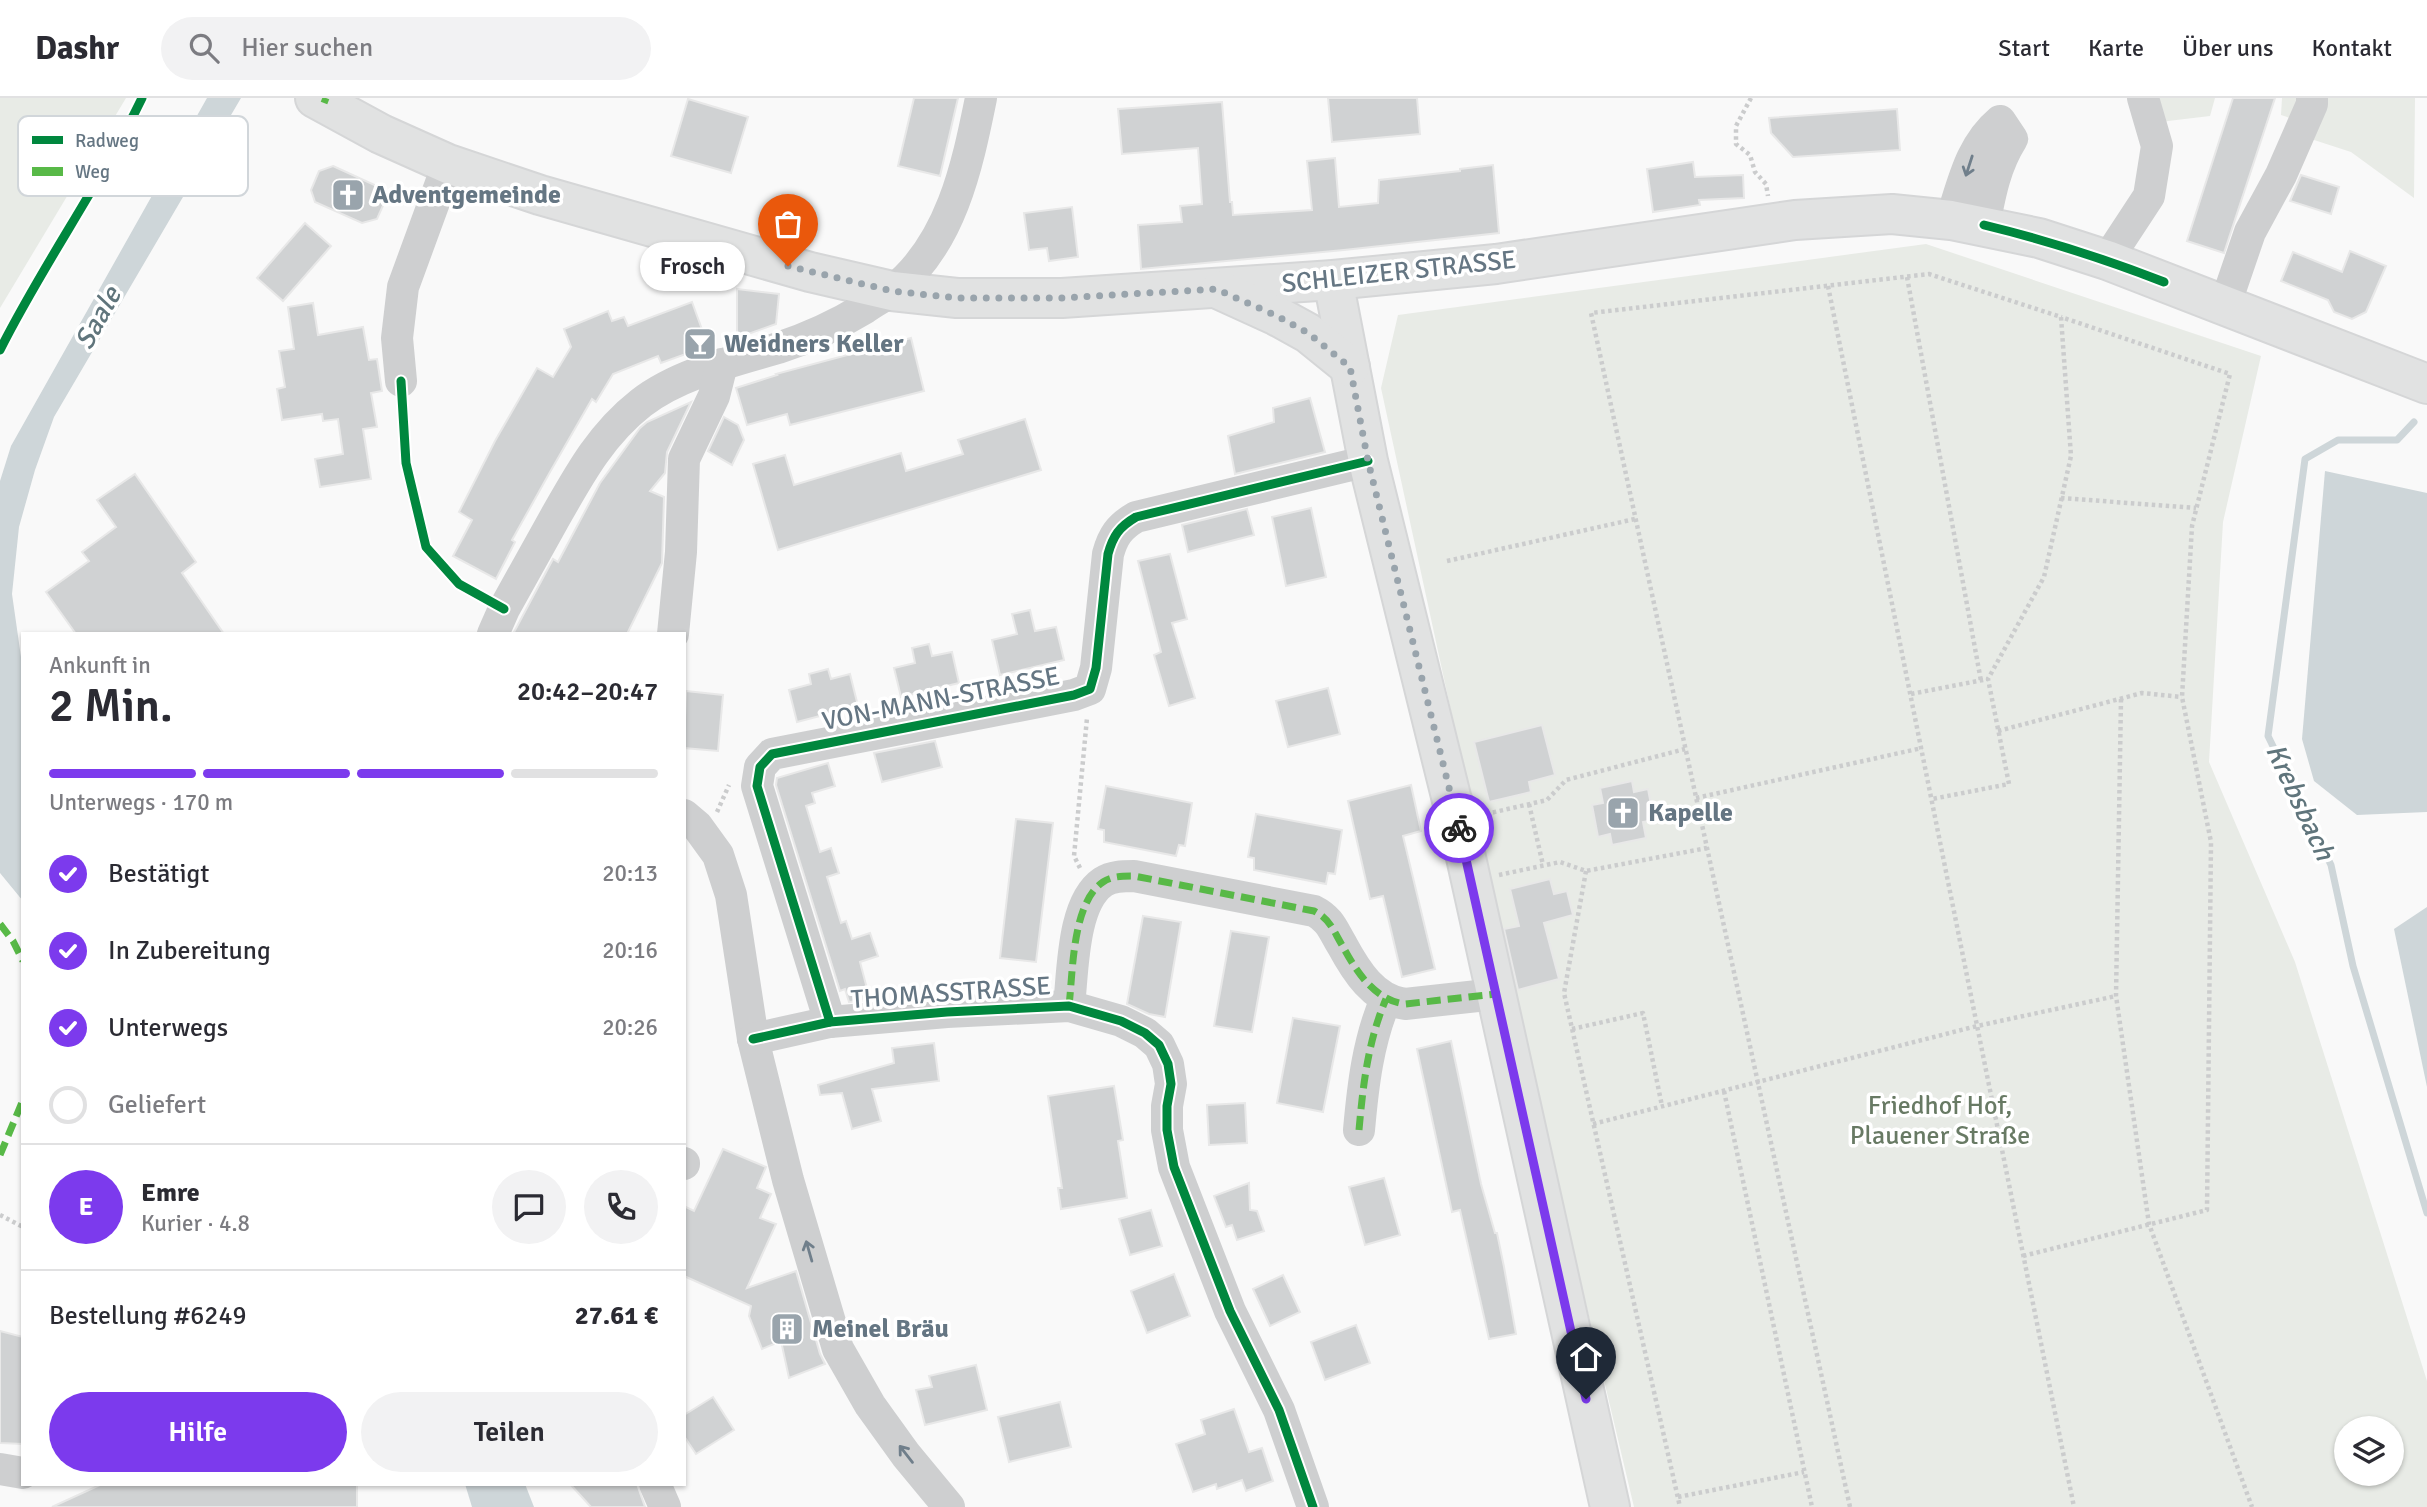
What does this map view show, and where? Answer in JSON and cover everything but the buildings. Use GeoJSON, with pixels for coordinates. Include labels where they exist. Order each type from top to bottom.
{"type":"FeatureCollection","features":[{"type":"Feature","properties":{"kind":"main road","name":"SCHLEIZER STRASSE"},"geometry":{"type":"LineString","coordinates":[[315,98],[381,134],[448,164],[540,195],[810,272],[892,291],[991,299],[1104,296],[1333,280],[1496,264],[1821,217],[1892,214],[1968,222],[2039,238],[2106,260],[2427,384]]}},
{"type":"Feature","properties":{"kind":"main road"},"geometry":{"type":"LineString","coordinates":[[1333,280],[1368,461],[1458,821],[1611,1507]]}},
{"type":"Feature","properties":{"kind":"main road"},"geometry":{"type":"LineString","coordinates":[[1216,289],[1308,333],[1350,367]]}},
{"type":"Feature","properties":{"kind":"street"},"geometry":{"type":"LineString","coordinates":[[498,621],[589,458],[612,428],[643,401],[682,380],[722,364],[801,341],[838,324],[892,291],[915,268],[938,237],[968,163],[981,98]]}},
{"type":"Feature","properties":{"kind":"street"},"geometry":{"type":"LineString","coordinates":[[2106,260],[2149,196],[2157,145],[2143,98]]}},
{"type":"Feature","properties":{"kind":"street"},"geometry":{"type":"LineString","coordinates":[[2225,306],[2250,232],[2281,174],[2312,104],[2312,98]]}},
{"type":"Feature","properties":{"kind":"street"},"geometry":{"type":"LineString","coordinates":[[401,381],[397,338],[403,287],[448,164]]}},
{"type":"Feature","properties":{"kind":"street"},"geometry":{"type":"LineString","coordinates":[[673,632],[681,552],[684,459],[714,396],[722,364]]}},
{"type":"Feature","properties":{"kind":"street","name":"VON-MANN-STRASSE"},"geometry":{"type":"LineString","coordinates":[[760,767],[772,754],[1060,698],[1090,689],[1096,668],[1108,554],[1113,537],[1123,525],[1136,517],[1368,461]]}},
{"type":"Feature","properties":{"kind":"street"},"geometry":{"type":"LineString","coordinates":[[760,767],[757,786],[830,1022]]}},
{"type":"Feature","properties":{"kind":"street"},"geometry":{"type":"LineString","coordinates":[[686,817],[697,826],[718,855],[731,895],[752,1039],[788,1180],[838,1349],[870,1405],[906,1455],[950,1507]]}},
{"type":"Feature","properties":{"kind":"street"},"geometry":{"type":"LineString","coordinates":[[1092,891],[1104,881],[1119,876],[1135,877],[1314,911],[1332,925],[1357,970],[1376,993],[1386,999],[1405,1004],[1496,994]]}},
{"type":"Feature","properties":{"kind":"street","name":"THOMASSTRASSE"},"geometry":{"type":"LineString","coordinates":[[752,1039],[830,1022],[947,1012],[1069,1006],[1078,932],[1083,910],[1092,891]]}},
{"type":"Feature","properties":{"kind":"street"},"geometry":{"type":"LineString","coordinates":[[1359,1130],[1369,1051],[1376,1021],[1386,999]]}},
{"type":"Feature","properties":{"kind":"street"},"geometry":{"type":"LineString","coordinates":[[1069,1006],[1121,1021],[1145,1033],[1160,1045],[1168,1064],[1171,1084],[1167,1130],[1174,1167],[1230,1311],[1279,1410],[1313,1507]]}},
{"type":"Feature","properties":{"kind":"street"},"geometry":{"type":"LineString","coordinates":[[0,1469],[21,1474]]}},
{"type":"Feature","properties":{"kind":"street"},"geometry":{"type":"LineString","coordinates":[[657,1486],[666,1507]]}},
{"type":"Feature","properties":{"kind":"street"},"geometry":{"type":"LineString","coordinates":[[666,1507],[670,1486]]}},
{"type":"Feature","properties":{"kind":"path"},"geometry":{"type":"LineString","coordinates":[[1751,98],[1736,126],[1736,144],[1750,155],[1755,172],[1766,184],[1770,225]]}},
{"type":"Feature","properties":{"kind":"path"},"geometry":{"type":"LineString","coordinates":[[1850,1507],[1591,313],[1929,274],[2230,374],[2192,526],[2182,697],[2211,842],[2207,1210],[2024,1256]]}},
{"type":"Feature","properties":{"kind":"path"},"geometry":{"type":"LineString","coordinates":[[1907,276],[1981,681]]}},
{"type":"Feature","properties":{"kind":"path"},"geometry":{"type":"LineString","coordinates":[[1828,286],[2074,1507]]}},
{"type":"Feature","properties":{"kind":"path"},"geometry":{"type":"LineString","coordinates":[[1932,799],[2008,784],[1988,679],[2044,577],[2071,456],[2061,317]]}},
{"type":"Feature","properties":{"kind":"path"},"geometry":{"type":"LineString","coordinates":[[401,381],[406,463],[426,547],[459,584],[498,621]]}},
{"type":"Feature","properties":{"kind":"path"},"geometry":{"type":"LineString","coordinates":[[2061,498],[2196,508]]}},
{"type":"Feature","properties":{"kind":"path"},"geometry":{"type":"LineString","coordinates":[[1447,561],[1635,519]]}},
{"type":"Feature","properties":{"kind":"path"},"geometry":{"type":"LineString","coordinates":[[1911,694],[1988,679]]}},
{"type":"Feature","properties":{"kind":"path"},"geometry":{"type":"LineString","coordinates":[[1090,689],[1074,856],[1092,891]]}},
{"type":"Feature","properties":{"kind":"path"},"geometry":{"type":"LineString","coordinates":[[1998,731],[2142,693],[2182,697]]}},
{"type":"Feature","properties":{"kind":"path"},"geometry":{"type":"LineString","coordinates":[[2121,699],[2116,996],[2149,1224],[2252,1507]]}},
{"type":"Feature","properties":{"kind":"path"},"geometry":{"type":"LineString","coordinates":[[1696,798],[1922,748]]}},
{"type":"Feature","properties":{"kind":"path"},"geometry":{"type":"LineString","coordinates":[[1458,821],[1546,800],[1566,780],[1685,749]]}},
{"type":"Feature","properties":{"kind":"path"},"geometry":{"type":"LineString","coordinates":[[706,838],[730,783],[760,767]]}},
{"type":"Feature","properties":{"kind":"path"},"geometry":{"type":"LineString","coordinates":[[1529,804],[1543,865]]}},
{"type":"Feature","properties":{"kind":"path"},"geometry":{"type":"LineString","coordinates":[[1471,881],[1560,862],[1586,871],[1707,848]]}},
{"type":"Feature","properties":{"kind":"path"},"geometry":{"type":"LineString","coordinates":[[1586,871],[1564,993],[1680,1507]]}},
{"type":"Feature","properties":{"kind":"path"},"geometry":{"type":"LineString","coordinates":[[1593,1124],[1978,1026],[2116,996]]}},
{"type":"Feature","properties":{"kind":"path"},"geometry":{"type":"LineString","coordinates":[[1572,1029],[1643,1013],[1662,1106]]}},
{"type":"Feature","properties":{"kind":"path"},"geometry":{"type":"LineString","coordinates":[[1724,1091],[1812,1507]]}},
{"type":"Feature","properties":{"kind":"path"},"geometry":{"type":"LineString","coordinates":[[0,1215],[21,1226]]}},
{"type":"Feature","properties":{"kind":"path"},"geometry":{"type":"LineString","coordinates":[[1678,1497],[1804,1472]]}},
{"type":"Feature","properties":{"kind":"green space"},"geometry":{"type":"Polygon","coordinates":[[[0,98],[126,98],[115,116],[18,116],[18,196],[67,196],[0,308],[0,98]]]}},
{"type":"Feature","properties":{"kind":"green space"},"geometry":{"type":"Polygon","coordinates":[[[2135,98],[2215,98],[2210,116],[2168,121],[2141,130],[2135,98]]]}},
{"type":"Feature","properties":{"kind":"green space"},"geometry":{"type":"Polygon","coordinates":[[[2282,98],[2415,98],[2414,198],[2351,152],[2311,139],[2314,126],[2281,115],[2282,98]]]}},
{"type":"Feature","properties":{"kind":"green space","name":"Friedhof Hof, Plauener Straße"},"geometry":{"type":"Polygon","coordinates":[[[1926,244],[2261,356],[2223,522],[2209,762],[2295,962],[2427,1381],[2427,1507],[1634,1507],[1508,974],[1381,388],[1398,315],[1926,244]]]}},
{"type":"Feature","properties":{"kind":"water"},"geometry":{"type":"Polygon","coordinates":[[[207,98],[241,98],[230,116],[197,116],[207,98]]]}},
{"type":"Feature","properties":{"kind":"water","name":"Saale"},"geometry":{"type":"Polygon","coordinates":[[[152,196],[184,196],[54,417],[19,527],[12,594],[21,657],[21,899],[0,873],[0,481],[11,446],[152,196]]]}},
{"type":"Feature","properties":{"kind":"water"},"geometry":{"type":"Polygon","coordinates":[[[2325,471],[2427,493],[2427,812],[2357,815],[2314,781],[2302,739],[2325,471]]]}},
{"type":"Feature","properties":{"kind":"water"},"geometry":{"type":"Polygon","coordinates":[[[2427,907],[2427,1087],[2394,929],[2427,907]]]}},
{"type":"Feature","properties":{"kind":"water"},"geometry":{"type":"Polygon","coordinates":[[[466,1486],[526,1486],[534,1507],[472,1507],[466,1486]]]}},
{"type":"Feature","properties":{"kind":"waterway","name":"Krebsbach"},"geometry":{"type":"LineString","coordinates":[[2414,422],[2397,440],[2338,440],[2305,459],[2268,736],[2331,865],[2353,966],[2427,1213]]}},
{"type":"Feature","properties":{"kind":"marked path"},"geometry":{"type":"LineString","coordinates":[[324,103],[326,98]]}},
{"type":"Feature","properties":{"kind":"marked path"},"geometry":{"type":"LineString","coordinates":[[1069,1006],[1073,957],[1085,905],[1103,882],[1126,876],[1314,911],[1331,925],[1353,965],[1367,983],[1384,997],[1394,1001],[1405,1004],[1496,994]]}},
{"type":"Feature","properties":{"kind":"marked path"},"geometry":{"type":"LineString","coordinates":[[0,924],[21,957]]}},
{"type":"Feature","properties":{"kind":"marked path"},"geometry":{"type":"LineString","coordinates":[[1359,1130],[1371,1047],[1386,999]]}},
{"type":"Feature","properties":{"kind":"marked path"},"geometry":{"type":"LineString","coordinates":[[0,1155],[21,1105]]}},
{"type":"Feature","properties":{"kind":"cycle path"},"geometry":{"type":"LineString","coordinates":[[133,116],[142,98]]}},
{"type":"Feature","properties":{"kind":"cycle path"},"geometry":{"type":"LineString","coordinates":[[0,350],[88,196]]}},
{"type":"Feature","properties":{"kind":"cycle path"},"geometry":{"type":"LineString","coordinates":[[1984,225],[2075,250],[2164,282]]}},
{"type":"Feature","properties":{"kind":"cycle path"},"geometry":{"type":"LineString","coordinates":[[401,381],[406,463],[426,547],[459,584],[504,609]]}},
{"type":"Feature","properties":{"kind":"cycle path"},"geometry":{"type":"LineString","coordinates":[[830,1022],[757,786],[760,767],[772,754],[1074,695],[1090,689],[1096,668],[1108,554],[1115,537],[1125,524],[1136,517],[1368,461]]}},
{"type":"Feature","properties":{"kind":"cycle path"},"geometry":{"type":"LineString","coordinates":[[753,1039],[830,1022],[947,1012],[1069,1006],[1121,1021],[1145,1033],[1159,1045],[1168,1064],[1171,1084],[1167,1130],[1174,1167],[1230,1311],[1279,1410],[1313,1507]]}},
{"type":"Feature","properties":{"kind":"way so far"},"geometry":{"type":"LineString","coordinates":[[788,266],[892,291],[957,298],[1062,298],[1216,289],[1308,333],[1350,367],[1368,461],[1459,828]]}},
{"type":"Feature","properties":{"kind":"place","name":"Adventgemeinde"},"geometry":{"type":"Point","coordinates":[348,195]}},
{"type":"Feature","properties":{"kind":"place","name":"Frosch"},"geometry":{"type":"Point","coordinates":[788,266]}},
{"type":"Feature","properties":{"kind":"place","name":"Weidners Keller"},"geometry":{"type":"Point","coordinates":[700,344]}},
{"type":"Feature","properties":{"kind":"place","name":"Kapelle"},"geometry":{"type":"Point","coordinates":[1623,813]}},
{"type":"Feature","properties":{"kind":"place","name":"Meinel Bräu"},"geometry":{"type":"Point","coordinates":[787,1329]}},
{"type":"Feature","properties":{"kind":"route"},"geometry":{"type":"LineString","coordinates":[[1459,828],[1586,1399]]}}]}
